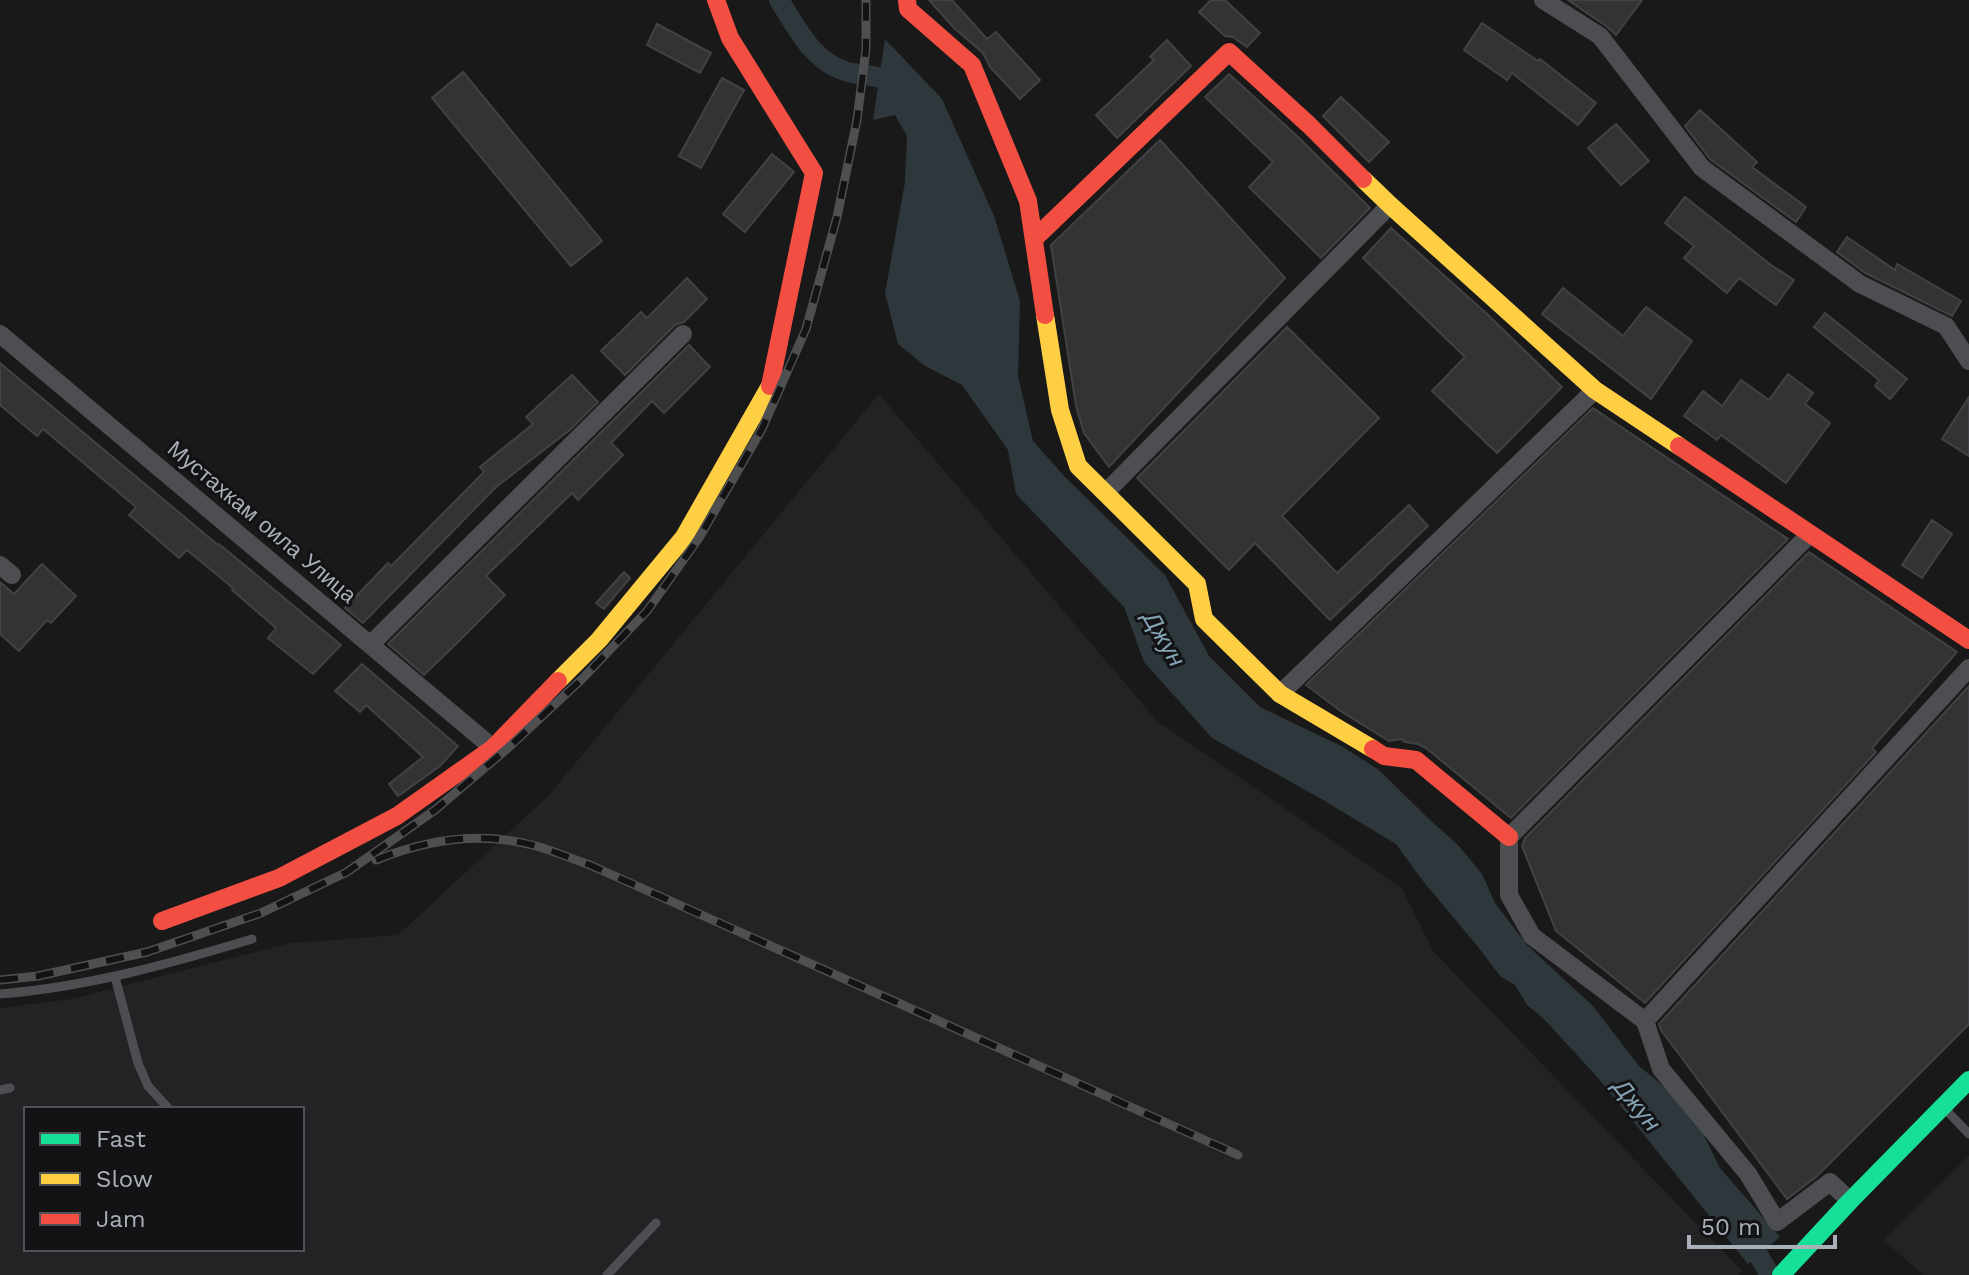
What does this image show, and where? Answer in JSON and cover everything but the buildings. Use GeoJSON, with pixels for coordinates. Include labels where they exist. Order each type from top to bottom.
{"type":"FeatureCollection","features":[{"type":"Feature","properties":{"kind":"street"},"geometry":{"type":"LineString","coordinates":[[162,921],[279,878],[397,816],[493,748],[599,640],[684,537],[769,390],[814,173],[730,38],[716,0]]}},
{"type":"Feature","properties":{"kind":"street"},"geometry":{"type":"LineString","coordinates":[[907,0],[908,9],[972,65],[1028,201],[1060,410],[1078,466],[1197,584],[1204,619],[1280,694],[1384,756],[1416,760],[1509,837]]}},
{"type":"Feature","properties":{"kind":"street"},"geometry":{"type":"LineString","coordinates":[[1543,0],[1600,36],[1702,168],[1860,284],[1946,326],[1969,361]]}},
{"type":"Feature","properties":{"kind":"street"},"geometry":{"type":"LineString","coordinates":[[1034,239],[1229,52],[1390,205],[1595,390],[1969,640]]}},
{"type":"Feature","properties":{"kind":"street"},"geometry":{"type":"LineString","coordinates":[[1106,492],[1390,205]]}},
{"type":"Feature","properties":{"kind":"street","name":"Мустахкам оила Улица"},"geometry":{"type":"LineString","coordinates":[[0,334],[493,748]]}},
{"type":"Feature","properties":{"kind":"street"},"geometry":{"type":"LineString","coordinates":[[371,644],[683,334]]}},
{"type":"Feature","properties":{"kind":"street"},"geometry":{"type":"LineString","coordinates":[[1280,694],[1595,390]]}},
{"type":"Feature","properties":{"kind":"street"},"geometry":{"type":"LineString","coordinates":[[1810,534],[1509,837],[1509,895],[1532,936],[1645,1021],[1661,1069],[1748,1174],[1777,1222],[1830,1182],[1850,1201]]}},
{"type":"Feature","properties":{"kind":"street"},"geometry":{"type":"LineString","coordinates":[[1645,1021],[1969,668]]}},
{"type":"Feature","properties":{"kind":"street"},"geometry":{"type":"LineString","coordinates":[[1781,1275],[1969,1080]]}},
{"type":"Feature","properties":{"kind":"lane"},"geometry":{"type":"LineString","coordinates":[[0,994],[95,982],[252,939]]}},
{"type":"Feature","properties":{"kind":"lane"},"geometry":{"type":"LineString","coordinates":[[115,977],[138,1063],[148,1086],[167,1107]]}},
{"type":"Feature","properties":{"kind":"lane"},"geometry":{"type":"LineString","coordinates":[[1943,1107],[1969,1134]]}},
{"type":"Feature","properties":{"kind":"lane"},"geometry":{"type":"LineString","coordinates":[[607,1275],[656,1223]]}},
{"type":"Feature","properties":{"kind":"shaded area"},"geometry":{"type":"Polygon","coordinates":[[[879,394],[1158,722],[1402,888],[1433,951],[1742,1271],[1738,1275],[0,1275],[0,1008],[71,999],[291,943],[398,935],[550,794],[879,394]]]}},
{"type":"Feature","properties":{"kind":"shaded area"},"geometry":{"type":"Polygon","coordinates":[[[1969,1156],[1969,1275],[1923,1275],[1884,1240],[1969,1156]]]}},
{"type":"Feature","properties":{"kind":"water"},"geometry":{"type":"Polygon","coordinates":[[[885,39],[942,99],[994,216],[1020,301],[1018,376],[1033,441],[1065,477],[1165,575],[1209,656],[1260,707],[1343,747],[1379,770],[1458,845],[1482,874],[1495,903],[1528,946],[1593,1006],[1639,1066],[1695,1117],[1720,1168],[1780,1237],[1748,1264],[1599,1079],[1527,1005],[1515,985],[1500,976],[1396,844],[1212,738],[1144,662],[1124,607],[1016,494],[1008,450],[962,385],[925,366],[898,344],[885,293],[905,182],[907,136],[895,115],[873,120],[885,39]]]}},
{"type":"Feature","properties":{"kind":"waterway","name":"Джун"},"geometry":{"type":"LineString","coordinates":[[779,0],[805,41],[821,58],[842,70],[887,80],[902,90]]}},
{"type":"Feature","properties":{"kind":"waterway","name":"Джун"},"geometry":{"type":"LineString","coordinates":[[1744,1235],[1770,1275]]}},
{"type":"Feature","properties":{"kind":"railway"},"geometry":{"type":"LineString","coordinates":[[0,980],[38,976],[147,952],[261,913],[347,872],[435,810],[508,748],[582,679],[647,611],[699,538],[762,429],[806,329],[837,217],[857,120],[866,49],[866,0]]}},
{"type":"Feature","properties":{"kind":"railway"},"geometry":{"type":"LineString","coordinates":[[376,860],[435,842],[475,838],[516,841],[550,850],[590,865],[1238,1155]]}},
{"type":"Feature","properties":{"kind":"traffic: fast"},"geometry":{"type":"LineString","coordinates":[[1781,1275],[1969,1080]]}},
{"type":"Feature","properties":{"kind":"traffic: slow"},"geometry":{"type":"LineString","coordinates":[[1363,179],[1595,390],[1679,446]]}},
{"type":"Feature","properties":{"kind":"traffic: slow"},"geometry":{"type":"LineString","coordinates":[[1045,315],[1060,410],[1078,466],[1197,584],[1204,619],[1280,694],[1373,749]]}},
{"type":"Feature","properties":{"kind":"traffic: slow"},"geometry":{"type":"LineString","coordinates":[[558,681],[599,640],[684,537],[770,386]]}},
{"type":"Feature","properties":{"kind":"traffic: jam"},"geometry":{"type":"LineString","coordinates":[[716,0],[730,38],[814,173],[770,386]]}},
{"type":"Feature","properties":{"kind":"traffic: jam"},"geometry":{"type":"LineString","coordinates":[[907,0],[908,9],[972,65],[1028,201],[1045,315]]}},
{"type":"Feature","properties":{"kind":"traffic: jam"},"geometry":{"type":"LineString","coordinates":[[1034,239],[1229,52],[1363,179]]}},
{"type":"Feature","properties":{"kind":"traffic: jam"},"geometry":{"type":"LineString","coordinates":[[1679,446],[1969,640]]}},
{"type":"Feature","properties":{"kind":"traffic: jam"},"geometry":{"type":"LineString","coordinates":[[162,921],[279,878],[397,816],[493,748],[558,681]]}},
{"type":"Feature","properties":{"kind":"traffic: jam"},"geometry":{"type":"LineString","coordinates":[[1373,749],[1384,756],[1416,760],[1509,837]]}}]}
